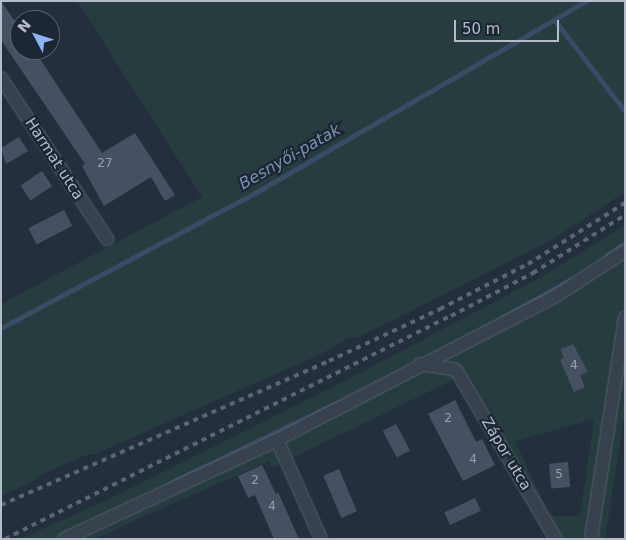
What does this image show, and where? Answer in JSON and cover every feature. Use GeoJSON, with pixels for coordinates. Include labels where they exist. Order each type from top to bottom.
{"type":"FeatureCollection","features":[{"type":"Feature","properties":{"kind":"street","name":"Harmat utca"},"geometry":{"type":"LineString","coordinates":[[1,78],[107,239]]}},
{"type":"Feature","properties":{"kind":"street"},"geometry":{"type":"LineString","coordinates":[[64,539],[277,440],[420,364],[556,296],[625,252]]}},
{"type":"Feature","properties":{"kind":"street"},"geometry":{"type":"LineString","coordinates":[[591,539],[625,318]]}},
{"type":"Feature","properties":{"kind":"street"},"geometry":{"type":"LineString","coordinates":[[420,364],[456,370],[463,344]]}},
{"type":"Feature","properties":{"kind":"street","name":"Zápor utca"},"geometry":{"type":"LineString","coordinates":[[456,370],[556,539]]}},
{"type":"Feature","properties":{"kind":"street"},"geometry":{"type":"LineString","coordinates":[[277,440],[321,539]]}},
{"type":"Feature","properties":{"kind":"green space"},"geometry":{"type":"Polygon","coordinates":[[[77,1],[625,1],[625,192],[555,238],[388,323],[358,337],[349,338],[321,354],[95,454],[86,455],[40,475],[34,481],[1,496],[1,304],[202,197],[77,1]]]}},
{"type":"Feature","properties":{"kind":"green space"},"geometry":{"type":"Polygon","coordinates":[[[625,225],[625,411],[605,539],[547,539],[455,379],[272,468],[269,461],[94,539],[20,539],[105,501],[364,371],[543,276],[625,225]],[[594,419],[515,441],[550,516],[580,516],[594,419]]]}},
{"type":"Feature","properties":{"kind":"building"},"geometry":{"type":"Polygon","coordinates":[[[1,1],[10,14],[10,53],[1,40],[1,1]]]}},
{"type":"Feature","properties":{"kind":"building"},"geometry":{"type":"Polygon","coordinates":[[[15,60],[41,60],[102,153],[135,133],[175,195],[165,201],[151,177],[104,206],[82,166],[85,164],[15,60]]]}},
{"type":"Feature","properties":{"kind":"building"},"geometry":{"type":"Polygon","coordinates":[[[19,137],[28,151],[6,164],[1,148],[19,137]]]}},
{"type":"Feature","properties":{"kind":"building"},"geometry":{"type":"Polygon","coordinates":[[[42,171],[52,186],[31,200],[20,186],[42,171]]]}},
{"type":"Feature","properties":{"kind":"building"},"geometry":{"type":"Polygon","coordinates":[[[64,210],[72,226],[37,244],[28,228],[64,210]]]}},
{"type":"Feature","properties":{"kind":"building"},"geometry":{"type":"Polygon","coordinates":[[[573,344],[588,372],[580,375],[585,387],[574,392],[560,360],[564,358],[561,349],[573,344]]]}},
{"type":"Feature","properties":{"kind":"building"},"geometry":{"type":"Polygon","coordinates":[[[455,400],[476,442],[482,439],[495,465],[463,481],[428,414],[455,400]]]}},
{"type":"Feature","properties":{"kind":"building"},"geometry":{"type":"Polygon","coordinates":[[[396,424],[410,450],[397,458],[383,431],[396,424]]]}},
{"type":"Feature","properties":{"kind":"building"},"geometry":{"type":"Polygon","coordinates":[[[568,462],[570,487],[551,489],[549,464],[568,462]]]}},
{"type":"Feature","properties":{"kind":"building"},"geometry":{"type":"Polygon","coordinates":[[[262,465],[276,494],[278,492],[299,539],[274,539],[255,495],[248,498],[238,476],[262,465]]]}},
{"type":"Feature","properties":{"kind":"building"},"geometry":{"type":"Polygon","coordinates":[[[339,469],[357,511],[341,518],[323,476],[339,469]]]}},
{"type":"Feature","properties":{"kind":"building"},"geometry":{"type":"Polygon","coordinates":[[[475,498],[481,511],[450,525],[444,512],[475,498]]]}},
{"type":"Feature","properties":{"kind":"waterway","name":"Besnyői-patak"},"geometry":{"type":"LineString","coordinates":[[1,328],[262,189],[586,1]]}},
{"type":"Feature","properties":{"kind":"waterway"},"geometry":{"type":"LineString","coordinates":[[554,19],[625,111]]}},
{"type":"Feature","properties":{"kind":"waterway"},"geometry":{"type":"LineString","coordinates":[[606,256],[625,243]]}},
{"type":"Feature","properties":{"kind":"waterway"},"geometry":{"type":"LineString","coordinates":[[503,317],[568,281]]}},
{"type":"Feature","properties":{"kind":"waterway"},"geometry":{"type":"LineString","coordinates":[[170,483],[338,402]]}},
{"type":"Feature","properties":{"kind":"railway"},"geometry":{"type":"LineString","coordinates":[[1,505],[329,361],[440,309],[528,264],[625,203]]}},
{"type":"Feature","properties":{"kind":"railway"},"geometry":{"type":"LineString","coordinates":[[5,539],[451,316],[533,273],[625,215]]}}]}
